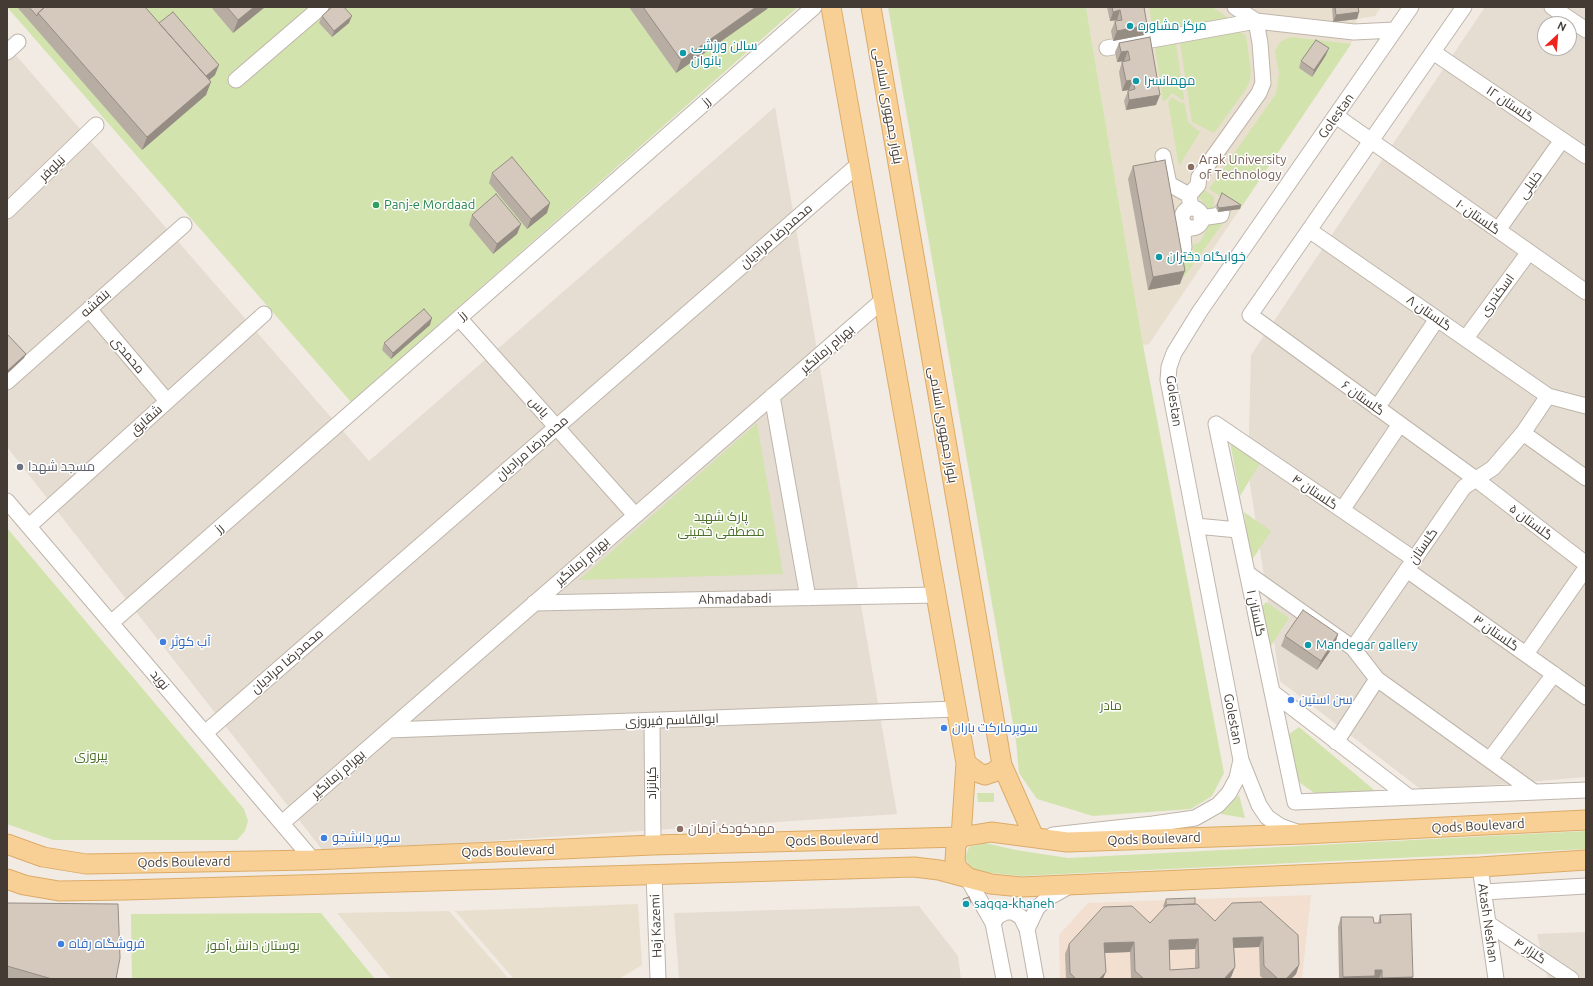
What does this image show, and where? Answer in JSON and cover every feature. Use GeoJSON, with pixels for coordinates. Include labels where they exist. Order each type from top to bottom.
{"type":"FeatureCollection","features":[{"type":"Feature","properties":{"kind":"main road"},"geometry":{"type":"LineString","coordinates":[[831,7],[966,763],[961,837],[956,845],[955,862],[958,869],[966,876]]}},
{"type":"Feature","properties":{"kind":"main road","name":"بلوار جمهوری اسلامی"},"geometry":{"type":"LineString","coordinates":[[871,7],[1002,765],[1034,837]]}},
{"type":"Feature","properties":{"kind":"main road"},"geometry":{"type":"LineString","coordinates":[[966,763],[984,775],[994,772],[1002,765]]}},
{"type":"Feature","properties":{"kind":"main road","name":"Qods Boulevard"},"geometry":{"type":"LineString","coordinates":[[7,844],[43,856],[86,864],[313,860],[653,845],[961,837],[991,832],[1067,842],[1303,834],[1586,820]]}},
{"type":"Feature","properties":{"kind":"main road"},"geometry":{"type":"LineString","coordinates":[[653,845],[654,874]]}},
{"type":"Feature","properties":{"kind":"main road"},"geometry":{"type":"LineString","coordinates":[[313,860],[316,885]]}},
{"type":"Feature","properties":{"kind":"main road","name":"Qods Boulevard"},"geometry":{"type":"LineString","coordinates":[[7,879],[24,885],[59,891],[316,885],[914,867],[939,870],[998,885],[1021,887],[1480,867],[1586,860]]}},
{"type":"Feature","properties":{"kind":"street"},"geometry":{"type":"LineString","coordinates":[[236,80],[321,7]]}},
{"type":"Feature","properties":{"kind":"street","name":"رز"},"geometry":{"type":"LineString","coordinates":[[111,623],[814,7]]}},
{"type":"Feature","properties":{"kind":"street"},"geometry":{"type":"LineString","coordinates":[[1184,248],[1183,235],[1188,227],[1197,226],[1194,207],[1199,177],[1259,93],[1263,83],[1260,44],[1256,21],[1235,7]]}},
{"type":"Feature","properties":{"kind":"street","name":"Golestan"},"geometry":{"type":"LineString","coordinates":[[1303,834],[1280,826],[1266,818],[1259,805],[1241,760],[1168,380],[1169,367],[1174,353],[1200,311],[1411,7]]}},
{"type":"Feature","properties":{"kind":"street"},"geometry":{"type":"LineString","coordinates":[[1309,230],[1464,7]]}},
{"type":"Feature","properties":{"kind":"street"},"geometry":{"type":"LineString","coordinates":[[1552,7],[1586,30]]}},
{"type":"Feature","properties":{"kind":"street"},"geometry":{"type":"LineString","coordinates":[[1107,48],[1256,21],[1354,32],[1395,30]]}},
{"type":"Feature","properties":{"kind":"street","name":"گلستان ۱۲"},"geometry":{"type":"LineString","coordinates":[[1433,52],[1586,156]]}},
{"type":"Feature","properties":{"kind":"street","name":"گلستان ۱۰"},"geometry":{"type":"LineString","coordinates":[[1336,116],[1586,292]]}},
{"type":"Feature","properties":{"kind":"street","name":"نیلوفر"},"geometry":{"type":"LineString","coordinates":[[7,211],[96,125]]}},
{"type":"Feature","properties":{"kind":"street","name":"خلیلی"},"geometry":{"type":"LineString","coordinates":[[1498,230],[1562,140]]}},
{"type":"Feature","properties":{"kind":"street"},"geometry":{"type":"LineString","coordinates":[[1163,156],[1169,184],[1194,207],[1221,215],[1222,211]]}},
{"type":"Feature","properties":{"kind":"street","name":"محمدرضا مرادیان"},"geometry":{"type":"LineString","coordinates":[[205,732],[859,164]]}},
{"type":"Feature","properties":{"kind":"street","name":"بنفشه"},"geometry":{"type":"LineString","coordinates":[[7,382],[184,225]]}},
{"type":"Feature","properties":{"kind":"street","name":"گلستان ۶"},"geometry":{"type":"LineString","coordinates":[[1309,230],[1250,316],[1477,480]]}},
{"type":"Feature","properties":{"kind":"street","name":"گلستان ۸"},"geometry":{"type":"LineString","coordinates":[[1309,230],[1548,396]]}},
{"type":"Feature","properties":{"kind":"street","name":"اسکندری"},"geometry":{"type":"LineString","coordinates":[[1466,338],[1529,252]]}},
{"type":"Feature","properties":{"kind":"street","name":"بهرام زمانگیر"},"geometry":{"type":"LineString","coordinates":[[282,823],[883,300]]}},
{"type":"Feature","properties":{"kind":"street","name":"محمدی"},"geometry":{"type":"LineString","coordinates":[[89,309],[167,401]]}},
{"type":"Feature","properties":{"kind":"street","name":"شقایق"},"geometry":{"type":"LineString","coordinates":[[29,526],[264,314]]}},
{"type":"Feature","properties":{"kind":"street","name":"یاس"},"geometry":{"type":"LineString","coordinates":[[459,318],[635,515]]}},
{"type":"Feature","properties":{"kind":"street"},"geometry":{"type":"LineString","coordinates":[[1377,408],[1437,319]]}},
{"type":"Feature","properties":{"kind":"street"},"geometry":{"type":"LineString","coordinates":[[772,396],[808,598]]}},
{"type":"Feature","properties":{"kind":"street"},"geometry":{"type":"LineString","coordinates":[[1548,396],[1586,406]]}},
{"type":"Feature","properties":{"kind":"street","name":"گلستان"},"geometry":{"type":"LineString","coordinates":[[1353,648],[1464,487],[1477,480],[1493,468],[1523,433],[1548,396]]}},
{"type":"Feature","properties":{"kind":"street","name":"گلستان ۴"},"geometry":{"type":"LineString","coordinates":[[1216,424],[1342,510],[1410,564]]}},
{"type":"Feature","properties":{"kind":"street","name":"گلستان ۱"},"geometry":{"type":"LineString","coordinates":[[1216,424],[1295,802],[1409,797]]}},
{"type":"Feature","properties":{"kind":"street"},"geometry":{"type":"LineString","coordinates":[[1342,510],[1400,424]]}},
{"type":"Feature","properties":{"kind":"street"},"geometry":{"type":"LineString","coordinates":[[1523,433],[1586,478]]}},
{"type":"Feature","properties":{"kind":"street","name":"گلستان ۵"},"geometry":{"type":"LineString","coordinates":[[1477,480],[1586,564]]}},
{"type":"Feature","properties":{"kind":"street","name":"نوید"},"geometry":{"type":"LineString","coordinates":[[7,501],[313,860]]}},
{"type":"Feature","properties":{"kind":"street"},"geometry":{"type":"LineString","coordinates":[[1196,526],[1238,530]]}},
{"type":"Feature","properties":{"kind":"street","name":"گلستان ۳"},"geometry":{"type":"LineString","coordinates":[[1410,564],[1526,654],[1586,697]]}},
{"type":"Feature","properties":{"kind":"street"},"geometry":{"type":"LineString","coordinates":[[1526,654],[1586,568]]}},
{"type":"Feature","properties":{"kind":"street"},"geometry":{"type":"LineString","coordinates":[[1247,573],[1353,648],[1377,678],[1534,792]]}},
{"type":"Feature","properties":{"kind":"street","name":"Ahmadabadi"},"geometry":{"type":"LineString","coordinates":[[534,604],[936,595]]}},
{"type":"Feature","properties":{"kind":"street"},"geometry":{"type":"LineString","coordinates":[[1490,759],[1554,674]]}},
{"type":"Feature","properties":{"kind":"street"},"geometry":{"type":"LineString","coordinates":[[1336,742],[1377,678]]}},
{"type":"Feature","properties":{"kind":"street"},"geometry":{"type":"LineString","coordinates":[[1272,692],[1409,797],[1586,790]]}},
{"type":"Feature","properties":{"kind":"street","name":"ابوالقاسم فیروزی"},"geometry":{"type":"LineString","coordinates":[[388,730],[956,709]]}},
{"type":"Feature","properties":{"kind":"street","name":"کیانزاد"},"geometry":{"type":"LineString","coordinates":[[652,721],[653,845]]}},
{"type":"Feature","properties":{"kind":"street"},"geometry":{"type":"LineString","coordinates":[[1034,837],[1195,818],[1218,805],[1229,793],[1237,778],[1241,760]]}},
{"type":"Feature","properties":{"kind":"street","name":"Atash Neshan"},"geometry":{"type":"LineString","coordinates":[[1480,867],[1496,979]]}},
{"type":"Feature","properties":{"kind":"street","name":"Haj Kazemi"},"geometry":{"type":"LineString","coordinates":[[654,874],[658,979]]}},
{"type":"Feature","properties":{"kind":"street"},"geometry":{"type":"LineString","coordinates":[[966,876],[993,923],[1004,979]]}},
{"type":"Feature","properties":{"kind":"street"},"geometry":{"type":"LineString","coordinates":[[1027,929],[1037,908],[1048,898],[1071,885]]}},
{"type":"Feature","properties":{"kind":"street"},"geometry":{"type":"LineString","coordinates":[[1484,892],[1584,888]]}},
{"type":"Feature","properties":{"kind":"street"},"geometry":{"type":"LineString","coordinates":[[993,923],[998,916],[1006,912],[1013,912],[1021,917],[1027,929],[1036,979]]}},
{"type":"Feature","properties":{"kind":"street","name":"گلزار ۴"},"geometry":{"type":"LineString","coordinates":[[1489,924],[1571,979]]}},
{"type":"Feature","properties":{"kind":"shaded area","name":"Arak University of Technology"},"geometry":{"type":"Polygon","coordinates":[[[1086,7],[1381,7],[1375,16],[1357,19],[1351,44],[1149,344],[1143,345],[1086,7]]]}},
{"type":"Feature","properties":{"kind":"shaded area"},"geometry":{"type":"Polygon","coordinates":[[[1485,7],[1586,7],[1586,777],[1423,791],[1280,681],[1248,471],[1251,355],[1485,7]]]}},
{"type":"Feature","properties":{"kind":"shaded area"},"geometry":{"type":"Polygon","coordinates":[[[7,45],[369,461],[775,107],[897,814],[324,852],[7,447],[7,45]]]}},
{"type":"Feature","properties":{"kind":"shaded area"},"geometry":{"type":"Polygon","coordinates":[[[1311,895],[1302,979],[1060,979],[1059,935],[1088,903],[1311,895]]]}},
{"type":"Feature","properties":{"kind":"shaded area"},"geometry":{"type":"Polygon","coordinates":[[[638,904],[642,965],[619,979],[514,979],[455,911],[638,904]]]}},
{"type":"Feature","properties":{"kind":"shaded area"},"geometry":{"type":"Polygon","coordinates":[[[919,906],[958,956],[961,979],[679,979],[674,913],[919,906]]]}},
{"type":"Feature","properties":{"kind":"shaded area"},"geometry":{"type":"Polygon","coordinates":[[[449,911],[509,979],[391,979],[337,913],[449,911]]]}},
{"type":"Feature","properties":{"kind":"shaded area"},"geometry":{"type":"Polygon","coordinates":[[[1586,932],[1586,979],[1548,979],[1537,934],[1586,932]]]}},
{"type":"Feature","properties":{"kind":"green space","name":"Panj-e Mordaad"},"geometry":{"type":"Polygon","coordinates":[[[7,7],[798,7],[351,402],[7,7]]]}},
{"type":"Feature","properties":{"kind":"green space","name":"مادر"},"geometry":{"type":"Polygon","coordinates":[[[888,7],[1086,7],[1143,345],[1224,773],[1212,796],[1191,809],[1093,816],[1037,799],[1019,773],[1016,741],[888,7]]]}},
{"type":"Feature","properties":{"kind":"green space"},"geometry":{"type":"Polygon","coordinates":[[[1149,7],[1212,7],[1230,19],[1153,31],[1149,7]]]}},
{"type":"Feature","properties":{"kind":"green space"},"geometry":{"type":"Polygon","coordinates":[[[1240,32],[1246,36],[1251,70],[1250,80],[1246,89],[1214,133],[1192,122],[1180,43],[1240,32]]]}},
{"type":"Feature","properties":{"kind":"green space"},"geometry":{"type":"Polygon","coordinates":[[[1291,37],[1351,44],[1240,209],[1209,189],[1276,94],[1279,73],[1275,51],[1281,41],[1291,37]]]}},
{"type":"Feature","properties":{"kind":"green space"},"geometry":{"type":"Polygon","coordinates":[[[1176,44],[1184,99],[1182,100],[1172,93],[1166,100],[1163,101],[1155,47],[1176,44]]]}},
{"type":"Feature","properties":{"kind":"green space"},"geometry":{"type":"Polygon","coordinates":[[[1172,97],[1181,103],[1184,102],[1188,122],[1200,132],[1179,166],[1168,102],[1172,97]]]}},
{"type":"Feature","properties":{"kind":"green space"},"geometry":{"type":"Polygon","coordinates":[[[1202,188],[1214,197],[1214,210],[1205,211],[1202,200],[1197,196],[1202,188]]]}},
{"type":"Feature","properties":{"kind":"green space"},"geometry":{"type":"Polygon","coordinates":[[[1231,212],[1184,277],[1178,263],[1187,262],[1186,254],[1194,252],[1193,245],[1200,242],[1208,227],[1208,222],[1231,212]]]}},
{"type":"Feature","properties":{"kind":"green space","name":"پارک شهید مصطفی خمینی"},"geometry":{"type":"Polygon","coordinates":[[[757,423],[783,574],[579,580],[757,423]]]}},
{"type":"Feature","properties":{"kind":"green space"},"geometry":{"type":"Polygon","coordinates":[[[1230,442],[1260,463],[1240,496],[1230,442]]]}},
{"type":"Feature","properties":{"kind":"green space"},"geometry":{"type":"Polygon","coordinates":[[[1244,512],[1271,531],[1250,563],[1244,512]]]}},
{"type":"Feature","properties":{"kind":"green space","name":"پیروزی"},"geometry":{"type":"Polygon","coordinates":[[[7,528],[244,809],[248,821],[245,831],[237,840],[53,840],[7,824],[7,528]]]}},
{"type":"Feature","properties":{"kind":"green space"},"geometry":{"type":"Polygon","coordinates":[[[1266,602],[1289,618],[1267,652],[1259,610],[1266,602]]]}},
{"type":"Feature","properties":{"kind":"green space"},"geometry":{"type":"Polygon","coordinates":[[[1299,727],[1373,789],[1373,795],[1314,793],[1299,782],[1288,735],[1299,727]]]}},
{"type":"Feature","properties":{"kind":"green space"},"geometry":{"type":"Polygon","coordinates":[[[977,793],[994,793],[994,802],[978,802],[977,793]]]}},
{"type":"Feature","properties":{"kind":"green space"},"geometry":{"type":"Polygon","coordinates":[[[1239,795],[1245,818],[1221,814],[1239,795]]]}},
{"type":"Feature","properties":{"kind":"green space"},"geometry":{"type":"Polygon","coordinates":[[[1586,831],[1586,849],[1021,876],[982,872],[971,868],[965,858],[969,847],[985,843],[1016,850],[1068,858],[1586,831]]]}},
{"type":"Feature","properties":{"kind":"green space","name":"بوستان دانش‌آموز"},"geometry":{"type":"Polygon","coordinates":[[[321,913],[375,979],[132,979],[131,914],[321,913]]]}},
{"type":"Feature","properties":{"kind":"building"},"geometry":{"type":"Polygon","coordinates":[[[29,7],[45,7],[38,13],[37,16],[29,7]]]}},
{"type":"Feature","properties":{"kind":"building"},"geometry":{"type":"Polygon","coordinates":[[[45,7],[145,7],[211,82],[147,137],[38,13],[45,7]]]}},
{"type":"Feature","properties":{"kind":"building"},"geometry":{"type":"Polygon","coordinates":[[[227,7],[254,7],[238,20],[227,7]]]}},
{"type":"Feature","properties":{"kind":"building"},"geometry":{"type":"Polygon","coordinates":[[[332,7],[344,7],[352,16],[334,31],[322,16],[332,7]]]}},
{"type":"Feature","properties":{"kind":"building","name":"سالن ورزشی بانوان"},"geometry":{"type":"Polygon","coordinates":[[[643,7],[756,7],[681,60],[643,7]]]}},
{"type":"Feature","properties":{"kind":"building"},"geometry":{"type":"Polygon","coordinates":[[[1112,7],[1144,7],[1147,25],[1117,31],[1115,21],[1122,20],[1120,10],[1113,12],[1112,7]]]}},
{"type":"Feature","properties":{"kind":"building"},"geometry":{"type":"Polygon","coordinates":[[[1335,7],[1358,7],[1359,12],[1336,15],[1335,7]]]}},
{"type":"Feature","properties":{"kind":"building"},"geometry":{"type":"Polygon","coordinates":[[[173,12],[219,65],[206,76],[159,23],[173,12]]]}},
{"type":"Feature","properties":{"kind":"building","name":"مهمانسرا"},"geometry":{"type":"Polygon","coordinates":[[[1150,37],[1160,95],[1129,100],[1128,91],[1135,89],[1133,80],[1126,81],[1122,62],[1130,60],[1128,51],[1121,52],[1119,43],[1150,37]]]}},
{"type":"Feature","properties":{"kind":"building"},"geometry":{"type":"Polygon","coordinates":[[[1316,40],[1329,48],[1314,70],[1301,61],[1316,40]]]}},
{"type":"Feature","properties":{"kind":"building"},"geometry":{"type":"Polygon","coordinates":[[[512,157],[550,203],[531,219],[492,173],[512,157]]]}},
{"type":"Feature","properties":{"kind":"building","name":"خوابگاه دختران"},"geometry":{"type":"Polygon","coordinates":[[[1165,160],[1185,271],[1153,277],[1133,166],[1165,160]]]}},
{"type":"Feature","properties":{"kind":"building"},"geometry":{"type":"Polygon","coordinates":[[[1222,193],[1241,205],[1219,208],[1217,205],[1222,193]]]}},
{"type":"Feature","properties":{"kind":"building"},"geometry":{"type":"Polygon","coordinates":[[[496,194],[521,224],[497,244],[472,215],[496,194]]]}},
{"type":"Feature","properties":{"kind":"building"},"geometry":{"type":"Polygon","coordinates":[[[424,309],[432,318],[393,353],[384,343],[424,309]]]}},
{"type":"Feature","properties":{"kind":"building"},"geometry":{"type":"Polygon","coordinates":[[[7,334],[26,354],[7,371],[7,334]]]}},
{"type":"Feature","properties":{"kind":"building","name":"Mandegar gallery"},"geometry":{"type":"Polygon","coordinates":[[[1303,610],[1338,634],[1321,661],[1285,636],[1303,610]]]}},
{"type":"Feature","properties":{"kind":"building"},"geometry":{"type":"Polygon","coordinates":[[[969,897],[971,902],[969,905],[966,905],[963,899],[969,897]]]}},
{"type":"Feature","properties":{"kind":"building"},"geometry":{"type":"Polygon","coordinates":[[[1195,898],[1195,904],[1167,905],[1166,907],[1166,899],[1195,898]]]}},
{"type":"Feature","properties":{"kind":"building"},"geometry":{"type":"Polygon","coordinates":[[[1261,902],[1298,935],[1299,965],[1286,979],[1278,979],[1264,966],[1263,937],[1233,938],[1235,967],[1224,979],[1144,979],[1135,971],[1134,942],[1104,943],[1106,972],[1099,979],[1076,979],[1070,973],[1069,944],[1103,907],[1132,906],[1150,923],[1167,905],[1197,904],[1215,921],[1232,903],[1261,902]],[[1198,939],[1169,940],[1170,970],[1199,968],[1198,939]]]}},
{"type":"Feature","properties":{"kind":"building","name":"فروشگاه رفاه"},"geometry":{"type":"Polygon","coordinates":[[[7,903],[118,904],[120,958],[116,979],[52,979],[7,966],[7,903]]]}},
{"type":"Feature","properties":{"kind":"building"},"geometry":{"type":"Polygon","coordinates":[[[1411,914],[1413,977],[1382,978],[1382,970],[1375,970],[1375,976],[1343,977],[1341,917],[1373,917],[1374,923],[1381,923],[1380,915],[1411,914]]]}},
{"type":"Feature","properties":{"kind":"place","name":"مرکز مشاوره"},"geometry":{"type":"Point","coordinates":[1130,26]}},
{"type":"Feature","properties":{"kind":"place","name":"سالن ورزشی بانوان"},"geometry":{"type":"Point","coordinates":[683,53]}},
{"type":"Feature","properties":{"kind":"place","name":"مهمانسرا"},"geometry":{"type":"Point","coordinates":[1136,81]}},
{"type":"Feature","properties":{"kind":"place","name":"Arak University of Technology"},"geometry":{"type":"Point","coordinates":[1191,167]}},
{"type":"Feature","properties":{"kind":"place","name":"Panj-e Mordaad"},"geometry":{"type":"Point","coordinates":[376,205]}},
{"type":"Feature","properties":{"kind":"place","name":"خوابگاه دختران"},"geometry":{"type":"Point","coordinates":[1159,257]}},
{"type":"Feature","properties":{"kind":"place","name":"مسجد شهدا"},"geometry":{"type":"Point","coordinates":[20,467]}},
{"type":"Feature","properties":{"kind":"place","name":"آب کوثر"},"geometry":{"type":"Point","coordinates":[163,642]}},
{"type":"Feature","properties":{"kind":"place","name":"Mandegar gallery"},"geometry":{"type":"Point","coordinates":[1308,645]}},
{"type":"Feature","properties":{"kind":"place","name":"سن استین"},"geometry":{"type":"Point","coordinates":[1291,700]}},
{"type":"Feature","properties":{"kind":"place","name":"سوپرمارکت باران"},"geometry":{"type":"Point","coordinates":[944,728]}},
{"type":"Feature","properties":{"kind":"place","name":"مهدکودک آرمان"},"geometry":{"type":"Point","coordinates":[680,829]}},
{"type":"Feature","properties":{"kind":"place","name":"سوپر دانشجو"},"geometry":{"type":"Point","coordinates":[324,838]}},
{"type":"Feature","properties":{"kind":"place","name":"saqqa-khaneh"},"geometry":{"type":"Point","coordinates":[966,904]}},
{"type":"Feature","properties":{"kind":"place","name":"فروشگاه رفاه"},"geometry":{"type":"Point","coordinates":[61,944]}}]}
